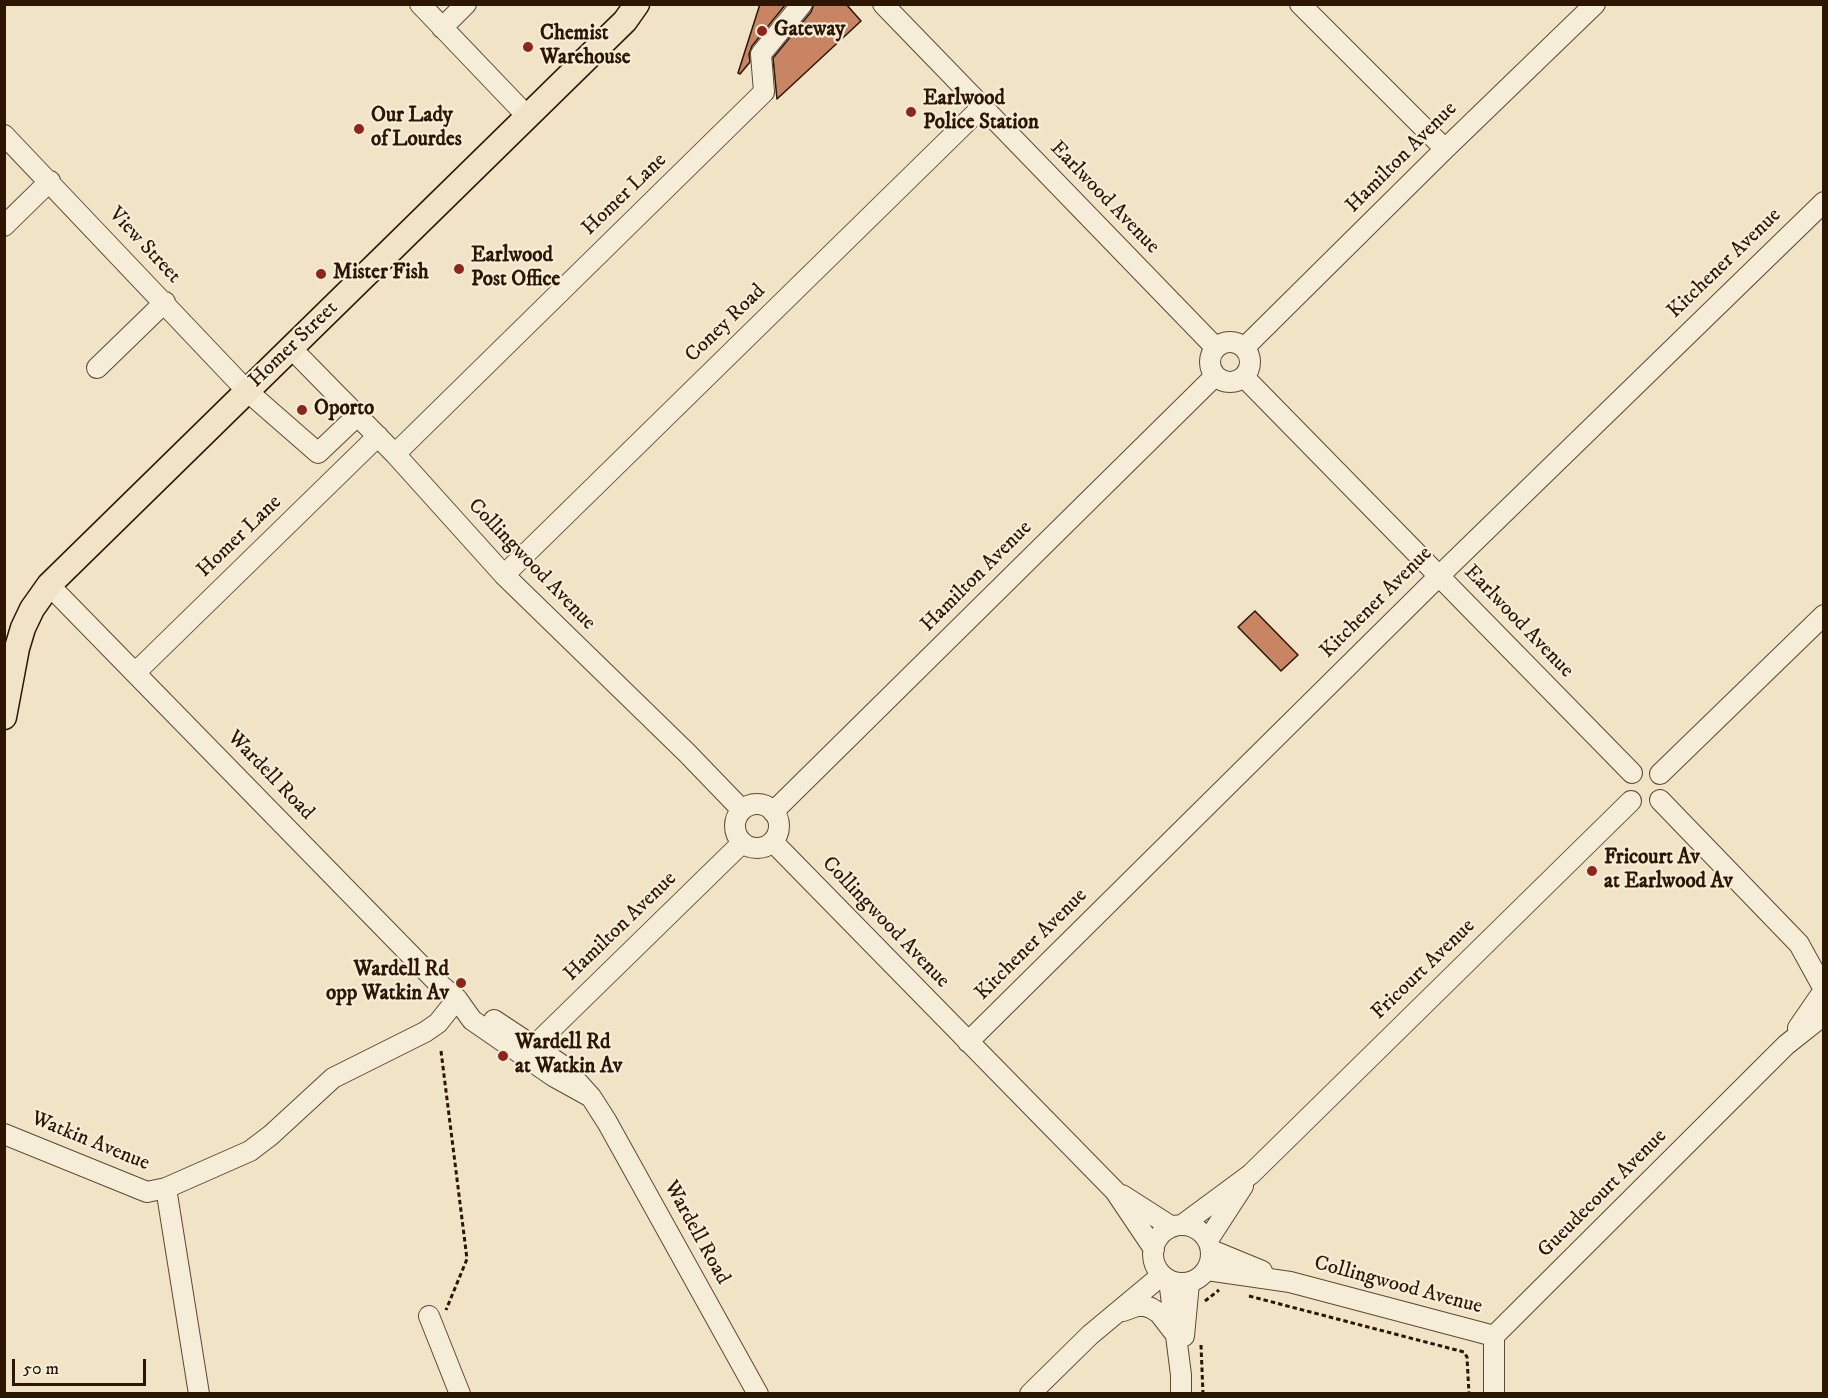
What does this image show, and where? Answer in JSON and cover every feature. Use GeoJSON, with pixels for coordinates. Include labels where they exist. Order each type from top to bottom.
{"type":"FeatureCollection","features":[{"type":"Feature","properties":{"kind":"main road","name":"Homer Street"},"geometry":{"type":"LineString","coordinates":[[4,717],[23,628],[32,609],[49,585],[625,21],[637,4]]}},
{"type":"Feature","properties":{"kind":"street"},"geometry":{"type":"LineString","coordinates":[[420,4],[527,116]]}},
{"type":"Feature","properties":{"kind":"street"},"geometry":{"type":"LineString","coordinates":[[442,28],[466,4]]}},
{"type":"Feature","properties":{"kind":"street","name":"Homer Lane"},"geometry":{"type":"LineString","coordinates":[[395,454],[764,92],[761,54],[802,4]]}},
{"type":"Feature","properties":{"kind":"street","name":"Earlwood Avenue"},"geometry":{"type":"LineString","coordinates":[[883,4],[1216,348]]}},
{"type":"Feature","properties":{"kind":"street"},"geometry":{"type":"LineString","coordinates":[[1300,4],[1445,149]]}},
{"type":"Feature","properties":{"kind":"street","name":"Hamilton Avenue"},"geometry":{"type":"LineString","coordinates":[[1245,348],[1595,4]]}},
{"type":"Feature","properties":{"kind":"street","name":"Coney Road"},"geometry":{"type":"LineString","coordinates":[[504,575],[982,107]]}},
{"type":"Feature","properties":{"kind":"street","name":"View Street"},"geometry":{"type":"LineString","coordinates":[[4,135],[247,391],[318,453],[358,415]]}},
{"type":"Feature","properties":{"kind":"street"},"geometry":{"type":"LineString","coordinates":[[4,226],[50,181]]}},
{"type":"Feature","properties":{"kind":"street","name":"Kitchener Avenue"},"geometry":{"type":"LineString","coordinates":[[968,1042],[1439,576],[1824,202]]}},
{"type":"Feature","properties":{"kind":"street"},"geometry":{"type":"LineString","coordinates":[[97,369],[165,302]]}},
{"type":"Feature","properties":{"kind":"street"},"geometry":{"type":"LineString","coordinates":[[1227,342],[1239,344],[1245,348],[1250,365],[1244,377],[1233,382],[1226,382],[1215,376],[1210,365],[1212,353],[1216,348],[1227,342]]}},
{"type":"Feature","properties":{"kind":"street","name":"Collingwood Avenue"},"geometry":{"type":"LineString","coordinates":[[291,348],[395,454],[504,575],[687,753],[742,810]]}},
{"type":"Feature","properties":{"kind":"street","name":"Hamilton Avenue"},"geometry":{"type":"LineString","coordinates":[[773,812],[1215,376]]}},
{"type":"Feature","properties":{"kind":"street","name":"Earlwood Avenue"},"geometry":{"type":"LineString","coordinates":[[1244,377],[1632,773]]}},
{"type":"Feature","properties":{"kind":"street","name":"Homer Lane"},"geometry":{"type":"LineString","coordinates":[[135,673],[378,436]]}},
{"type":"Feature","properties":{"kind":"street","name":"Wardell Road"},"geometry":{"type":"LineString","coordinates":[[49,585],[438,983],[457,999],[477,1009],[562,1065],[591,1097],[758,1394]]}},
{"type":"Feature","properties":{"kind":"street"},"geometry":{"type":"LineString","coordinates":[[1660,774],[1824,615]]}},
{"type":"Feature","properties":{"kind":"street"},"geometry":{"type":"LineString","coordinates":[[1646,767],[1660,774],[1665,790],[1659,800],[1643,807],[1631,801],[1628,797],[1626,782],[1632,773],[1646,767]]}},
{"type":"Feature","properties":{"kind":"street"},"geometry":{"type":"LineString","coordinates":[[1659,800],[1799,944],[1824,958]]}},
{"type":"Feature","properties":{"kind":"street","name":"Fricourt Avenue"},"geometry":{"type":"LineString","coordinates":[[1177,1226],[1251,1174],[1631,801]]}},
{"type":"Feature","properties":{"kind":"street"},"geometry":{"type":"LineString","coordinates":[[754,805],[768,807],[773,812],[779,824],[773,842],[761,848],[742,843],[735,830],[735,823],[742,810],[754,805]]}},
{"type":"Feature","properties":{"kind":"street","name":"Collingwood Avenue"},"geometry":{"type":"LineString","coordinates":[[773,842],[1115,1191],[1159,1266]]}},
{"type":"Feature","properties":{"kind":"street","name":"Hamilton Avenue"},"geometry":{"type":"LineString","coordinates":[[534,1046],[742,843]]}},
{"type":"Feature","properties":{"kind":"street"},"geometry":{"type":"LineString","coordinates":[[1799,944],[1822,990]]}},
{"type":"Feature","properties":{"kind":"street","name":"Gueudecourt Avenue"},"geometry":{"type":"LineString","coordinates":[[1786,1045],[1822,990]]}},
{"type":"Feature","properties":{"kind":"street","name":"Wardell Road"},"geometry":{"type":"LineString","coordinates":[[457,999],[472,1020],[553,1076],[591,1097]]}},
{"type":"Feature","properties":{"kind":"street","name":"Watkin Avenue"},"geometry":{"type":"LineString","coordinates":[[4,1134],[147,1192],[166,1188],[250,1151],[271,1135],[333,1078],[425,1032],[438,1023],[457,999]]}},
{"type":"Feature","properties":{"kind":"street","name":"Gueudecourt Avenue"},"geometry":{"type":"LineString","coordinates":[[1494,1336],[1786,1045],[1824,1015]]}},
{"type":"Feature","properties":{"kind":"street","name":"Fricourt Avenue"},"geometry":{"type":"LineString","coordinates":[[1209,1245],[1251,1174]]}},
{"type":"Feature","properties":{"kind":"street"},"geometry":{"type":"LineString","coordinates":[[166,1188],[199,1394]]}},
{"type":"Feature","properties":{"kind":"street","name":"Collingwood Avenue"},"geometry":{"type":"LineString","coordinates":[[1115,1191],[1177,1226]]}},
{"type":"Feature","properties":{"kind":"street"},"geometry":{"type":"LineString","coordinates":[[1159,1266],[1177,1283],[1189,1283],[1199,1278],[1206,1270],[1211,1260],[1209,1245],[1197,1229],[1177,1226],[1163,1232],[1157,1240],[1159,1266],[1176,1335],[1181,1384]]}},
{"type":"Feature","properties":{"kind":"street","name":"Collingwood Avenue"},"geometry":{"type":"LineString","coordinates":[[1209,1245],[1290,1282]]}},
{"type":"Feature","properties":{"kind":"street"},"geometry":{"type":"LineString","coordinates":[[1090,1335],[1118,1312],[1159,1266]]}},
{"type":"Feature","properties":{"kind":"street"},"geometry":{"type":"LineString","coordinates":[[1030,1394],[1159,1266]]}},
{"type":"Feature","properties":{"kind":"street","name":"Collingwood Avenue"},"geometry":{"type":"LineString","coordinates":[[1206,1270],[1290,1282],[1494,1336]]}},
{"type":"Feature","properties":{"kind":"street"},"geometry":{"type":"LineString","coordinates":[[1181,1384],[1189,1283]]}},
{"type":"Feature","properties":{"kind":"street"},"geometry":{"type":"LineString","coordinates":[[1118,1312],[1137,1306],[1151,1308],[1159,1313],[1176,1335]]}},
{"type":"Feature","properties":{"kind":"street"},"geometry":{"type":"LineString","coordinates":[[438,1313],[460,1394]]}},
{"type":"Feature","properties":{"kind":"street"},"geometry":{"type":"LineString","coordinates":[[1494,1336],[1494,1394]]}},
{"type":"Feature","properties":{"kind":"path"},"geometry":{"type":"LineString","coordinates":[[438,1313],[467,1259],[441,1051]]}},
{"type":"Feature","properties":{"kind":"path"},"geometry":{"type":"LineString","coordinates":[[1201,1307],[1208,1298],[1222,1289]]}},
{"type":"Feature","properties":{"kind":"path"},"geometry":{"type":"LineString","coordinates":[[1243,1295],[1464,1352],[1467,1357],[1468,1394]]}},
{"type":"Feature","properties":{"kind":"path"},"geometry":{"type":"LineString","coordinates":[[1200,1338],[1203,1394]]}},
{"type":"Feature","properties":{"kind":"building","name":"Gateway"},"geometry":{"type":"Polygon","coordinates":[[[760,4],[786,4],[752,46],[749,54],[750,62],[740,74],[738,73],[760,4]]]}},
{"type":"Feature","properties":{"kind":"building"},"geometry":{"type":"Polygon","coordinates":[[[814,4],[846,4],[861,21],[777,99],[773,58],[811,12],[814,4]]]}},
{"type":"Feature","properties":{"kind":"building"},"geometry":{"type":"Polygon","coordinates":[[[1255,611],[1298,655],[1281,671],[1238,627],[1255,611]]]}},
{"type":"Feature","properties":{"kind":"place","name":"Gateway"},"geometry":{"type":"Point","coordinates":[762,31]}},
{"type":"Feature","properties":{"kind":"place","name":"Chemist Warehouse"},"geometry":{"type":"Point","coordinates":[528,47]}},
{"type":"Feature","properties":{"kind":"place","name":"Earlwood Police Station"},"geometry":{"type":"Point","coordinates":[911,112]}},
{"type":"Feature","properties":{"kind":"place","name":"Our Lady of Lourdes"},"geometry":{"type":"Point","coordinates":[359,129]}},
{"type":"Feature","properties":{"kind":"place","name":"Earlwood Post Office"},"geometry":{"type":"Point","coordinates":[459,269]}},
{"type":"Feature","properties":{"kind":"place","name":"Mister Fish"},"geometry":{"type":"Point","coordinates":[321,274]}},
{"type":"Feature","properties":{"kind":"place","name":"Oporto"},"geometry":{"type":"Point","coordinates":[302,410]}},
{"type":"Feature","properties":{"kind":"place","name":"Fricourt Av at Earlwood Av"},"geometry":{"type":"Point","coordinates":[1592,871]}},
{"type":"Feature","properties":{"kind":"place","name":"Wardell Rd opp Watkin Av"},"geometry":{"type":"Point","coordinates":[461,983]}},
{"type":"Feature","properties":{"kind":"place","name":"Wardell Rd at Watkin Av"},"geometry":{"type":"Point","coordinates":[503,1056]}}]}
